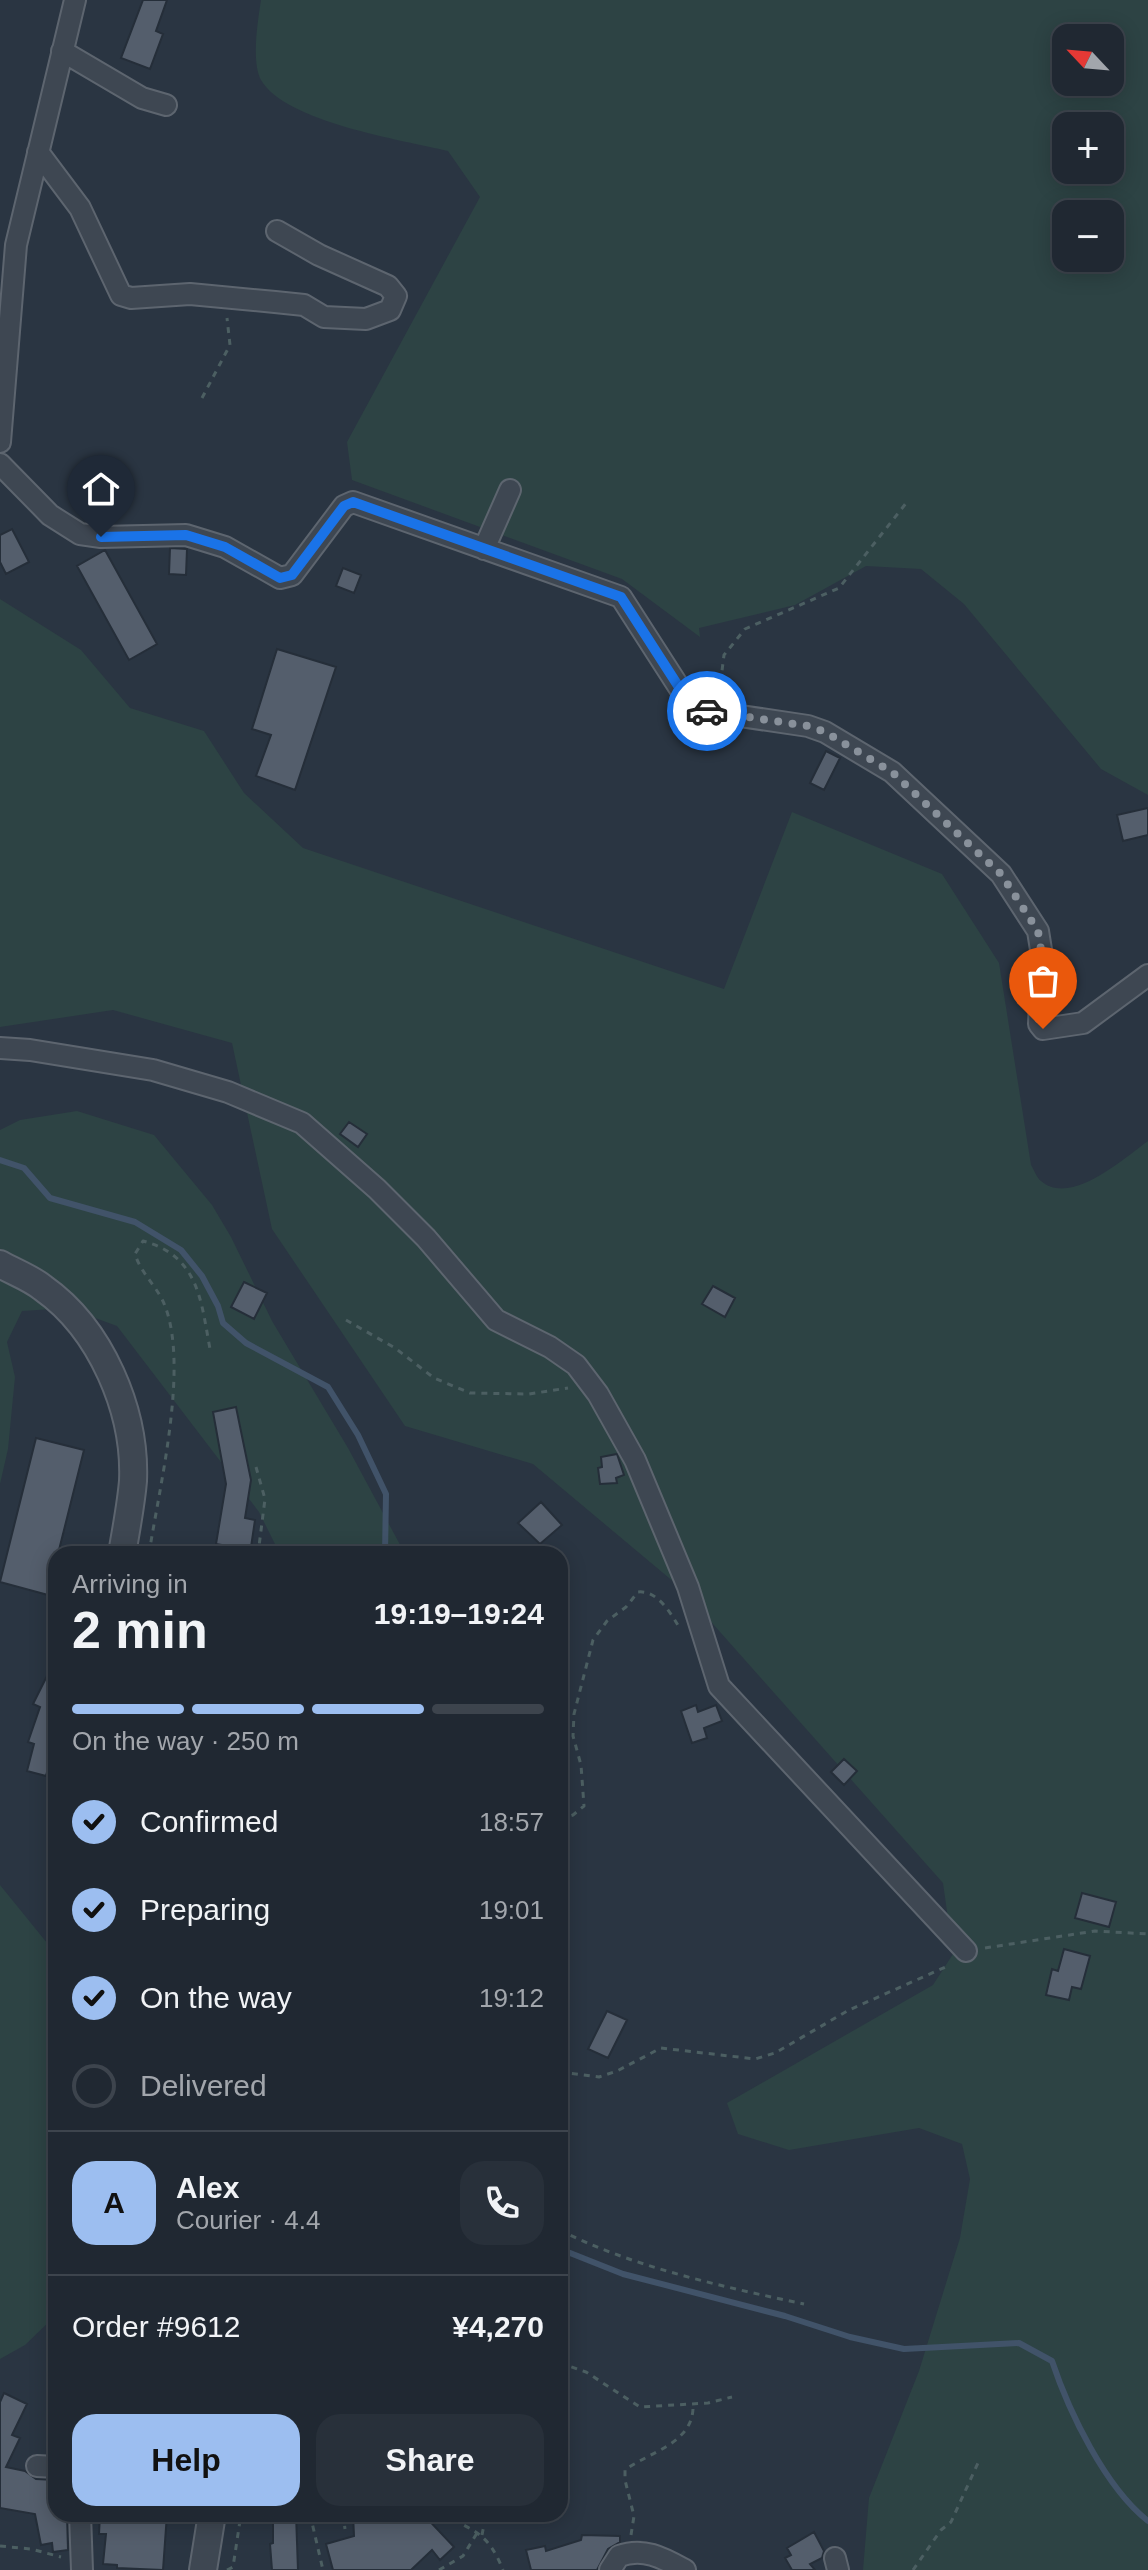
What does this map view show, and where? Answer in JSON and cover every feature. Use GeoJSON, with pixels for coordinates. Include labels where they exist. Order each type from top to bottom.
{"type":"FeatureCollection","features":[{"type":"Feature","properties":{"kind":"street"},"geometry":{"type":"LineString","coordinates":[[0,442],[8,242],[38,152],[75,0]]}},
{"type":"Feature","properties":{"kind":"street"},"geometry":{"type":"LineString","coordinates":[[62,51],[142,98],[166,105]]}},
{"type":"Feature","properties":{"kind":"street"},"geometry":{"type":"LineString","coordinates":[[38,152],[80,208],[121,295],[131,298],[190,294],[304,305],[324,317],[366,319],[390,310],[396,296],[388,286],[319,255],[277,231]]}},
{"type":"Feature","properties":{"kind":"street"},"geometry":{"type":"LineString","coordinates":[[0,464],[50,515],[80,534],[101,537],[186,535],[225,547],[280,578],[292,575],[344,506],[353,502],[621,597],[693,709],[808,726],[825,732],[892,772],[1001,874],[1038,931],[1042,956],[1038,1010],[1039,1024],[1043,1029],[1083,1023],[1148,975]]}},
{"type":"Feature","properties":{"kind":"street"},"geometry":{"type":"LineString","coordinates":[[484,549],[510,490]]}},
{"type":"Feature","properties":{"kind":"street"},"geometry":{"type":"LineString","coordinates":[[0,1048],[163,1072],[228,1092],[302,1123],[377,1189],[426,1238],[496,1320],[550,1347],[576,1365],[635,1460],[688,1587],[719,1686],[966,1951]]}},
{"type":"Feature","properties":{"kind":"street"},"geometry":{"type":"LineString","coordinates":[[0,1264],[44,1288],[86,1330],[116,1383],[128,1425],[133,1479],[123,1546]]}},
{"type":"Feature","properties":{"kind":"street"},"geometry":{"type":"LineString","coordinates":[[80,2522],[81,2565]]}},
{"type":"Feature","properties":{"kind":"street"},"geometry":{"type":"LineString","coordinates":[[203,2570],[210,2522]]}},
{"type":"Feature","properties":{"kind":"street"},"geometry":{"type":"LineString","coordinates":[[614,2563],[641,2551],[657,2555],[685,2570]]}},
{"type":"Feature","properties":{"kind":"path"},"geometry":{"type":"LineString","coordinates":[[202,398],[230,345],[226,317]]}},
{"type":"Feature","properties":{"kind":"path"},"geometry":{"type":"LineString","coordinates":[[717,714],[724,655],[745,629],[839,588],[907,502]]}},
{"type":"Feature","properties":{"kind":"path"},"geometry":{"type":"LineString","coordinates":[[150,1546],[176,1356],[165,1305],[139,1268],[135,1254],[143,1241],[164,1250],[191,1272],[198,1289],[210,1349]]}},
{"type":"Feature","properties":{"kind":"path"},"geometry":{"type":"LineString","coordinates":[[346,1320],[395,1348],[434,1378],[470,1393],[529,1394],[591,1385]]}},
{"type":"Feature","properties":{"kind":"path"},"geometry":{"type":"LineString","coordinates":[[256,1467],[265,1499],[259,1546]]}},
{"type":"Feature","properties":{"kind":"path"},"geometry":{"type":"LineString","coordinates":[[568,1817],[584,1806],[581,1765],[573,1736],[574,1714],[593,1640],[607,1621],[626,1607],[638,1592],[646,1591],[656,1597],[680,1630]]}},
{"type":"Feature","properties":{"kind":"path"},"geometry":{"type":"LineString","coordinates":[[568,2073],[599,2077],[661,2048],[755,2059],[775,2053],[849,2010],[952,1965],[966,1951],[1095,1931],[1148,1934]]}},
{"type":"Feature","properties":{"kind":"path"},"geometry":{"type":"LineString","coordinates":[[568,2234],[588,2244],[721,2286],[804,2304]]}},
{"type":"Feature","properties":{"kind":"path"},"geometry":{"type":"LineString","coordinates":[[568,2366],[586,2372],[640,2407],[693,2404],[732,2397]]}},
{"type":"Feature","properties":{"kind":"path"},"geometry":{"type":"LineString","coordinates":[[614,2563],[630,2541],[634,2516],[625,2470],[682,2437],[694,2418],[693,2404]]}},
{"type":"Feature","properties":{"kind":"path"},"geometry":{"type":"LineString","coordinates":[[913,2570],[941,2530],[951,2522],[978,2463]]}},
{"type":"Feature","properties":{"kind":"path"},"geometry":{"type":"LineString","coordinates":[[226,2570],[233,2567],[240,2522]]}},
{"type":"Feature","properties":{"kind":"path"},"geometry":{"type":"LineString","coordinates":[[312,2522],[323,2570]]}},
{"type":"Feature","properties":{"kind":"path"},"geometry":{"type":"LineString","coordinates":[[344,2522],[345,2529]]}},
{"type":"Feature","properties":{"kind":"path"},"geometry":{"type":"LineString","coordinates":[[457,2522],[494,2547],[503,2570]]}},
{"type":"Feature","properties":{"kind":"path"},"geometry":{"type":"LineString","coordinates":[[439,2570],[463,2556],[479,2534],[483,2522]]}},
{"type":"Feature","properties":{"kind":"path"},"geometry":{"type":"LineString","coordinates":[[0,2546],[31,2549],[81,2565]]}},
{"type":"Feature","properties":{"kind":"green space"},"geometry":{"type":"Polygon","coordinates":[[[261,0],[1148,0],[1148,795],[1101,769],[964,604],[921,569],[866,566],[795,605],[699,628],[700,637],[622,579],[352,480],[347,442],[480,197],[448,151],[346,127],[294,107],[274,95],[258,72],[256,41],[261,0]]]}},
{"type":"Feature","properties":{"kind":"green space"},"geometry":{"type":"Polygon","coordinates":[[[0,599],[81,650],[130,708],[204,731],[244,793],[303,848],[724,989],[792,812],[942,874],[999,963],[1031,1165],[1038,1178],[1053,1187],[1067,1188],[1082,1184],[1112,1168],[1148,1141],[1148,2570],[863,2570],[869,2498],[919,2371],[960,2238],[970,2179],[962,2144],[919,2128],[789,2150],[738,2134],[727,2103],[933,1985],[953,1954],[943,1883],[681,1588],[533,1464],[405,1426],[272,1229],[232,1043],[113,1010],[0,1027],[0,599]]]}},
{"type":"Feature","properties":{"kind":"green space"},"geometry":{"type":"Polygon","coordinates":[[[77,1111],[154,1135],[212,1205],[272,1321],[348,1448],[401,1546],[276,1546],[259,1512],[117,1326],[68,1308],[22,1311],[7,1342],[15,1377],[8,1449],[0,1484],[0,1130],[20,1120],[77,1111]]]}},
{"type":"Feature","properties":{"kind":"green space"},"geometry":{"type":"Polygon","coordinates":[[[0,1885],[48,1944],[48,2323],[25,2345],[0,2359],[0,1885]]]}},
{"type":"Feature","properties":{"kind":"building"},"geometry":{"type":"Polygon","coordinates":[[[143,0],[167,0],[156,31],[163,34],[150,69],[121,58],[143,0]]]}},
{"type":"Feature","properties":{"kind":"building"},"geometry":{"type":"Polygon","coordinates":[[[12,529],[29,562],[6,574],[0,562],[0,535],[12,529]]]}},
{"type":"Feature","properties":{"kind":"building"},"geometry":{"type":"Polygon","coordinates":[[[170,548],[187,549],[186,575],[169,574],[170,548]]]}},
{"type":"Feature","properties":{"kind":"building"},"geometry":{"type":"Polygon","coordinates":[[[105,550],[157,644],[129,660],[77,566],[105,550]]]}},
{"type":"Feature","properties":{"kind":"building"},"geometry":{"type":"Polygon","coordinates":[[[343,568],[361,575],[354,593],[336,586],[343,568]]]}},
{"type":"Feature","properties":{"kind":"building"},"geometry":{"type":"Polygon","coordinates":[[[277,649],[336,667],[295,790],[256,776],[271,735],[252,729],[277,649]]]}},
{"type":"Feature","properties":{"kind":"building"},"geometry":{"type":"Polygon","coordinates":[[[826,751],[840,758],[824,790],[810,783],[826,751]]]}},
{"type":"Feature","properties":{"kind":"building"},"geometry":{"type":"Polygon","coordinates":[[[1148,808],[1148,835],[1123,841],[1117,815],[1148,808]]]}},
{"type":"Feature","properties":{"kind":"building"},"geometry":{"type":"Polygon","coordinates":[[[349,1122],[367,1134],[358,1147],[340,1134],[349,1122]]]}},
{"type":"Feature","properties":{"kind":"building"},"geometry":{"type":"Polygon","coordinates":[[[244,1282],[267,1293],[254,1319],[231,1307],[244,1282]]]}},
{"type":"Feature","properties":{"kind":"building"},"geometry":{"type":"Polygon","coordinates":[[[713,1286],[735,1298],[725,1317],[702,1304],[713,1286]]]}},
{"type":"Feature","properties":{"kind":"building"},"geometry":{"type":"Polygon","coordinates":[[[236,1407],[251,1480],[245,1518],[255,1520],[251,1546],[216,1544],[226,1484],[213,1412],[236,1407]]]}},
{"type":"Feature","properties":{"kind":"building"},"geometry":{"type":"Polygon","coordinates":[[[36,1438],[84,1450],[60,1546],[48,1546],[48,1595],[0,1582],[36,1438]]]}},
{"type":"Feature","properties":{"kind":"building"},"geometry":{"type":"Polygon","coordinates":[[[617,1454],[624,1475],[616,1478],[617,1483],[600,1484],[598,1468],[602,1467],[601,1457],[617,1454]]]}},
{"type":"Feature","properties":{"kind":"building"},"geometry":{"type":"Polygon","coordinates":[[[541,1502],[562,1525],[540,1544],[518,1523],[541,1502]]]}},
{"type":"Feature","properties":{"kind":"building"},"geometry":{"type":"Polygon","coordinates":[[[48,1674],[46,1776],[27,1771],[34,1744],[28,1742],[40,1707],[33,1704],[48,1674]]]}},
{"type":"Feature","properties":{"kind":"building"},"geometry":{"type":"Polygon","coordinates":[[[696,1705],[698,1712],[716,1705],[722,1721],[704,1728],[707,1738],[692,1743],[681,1711],[696,1705]]]}},
{"type":"Feature","properties":{"kind":"building"},"geometry":{"type":"Polygon","coordinates":[[[844,1759],[857,1771],[844,1785],[831,1772],[844,1759]]]}},
{"type":"Feature","properties":{"kind":"building"},"geometry":{"type":"Polygon","coordinates":[[[1082,1893],[1116,1902],[1109,1927],[1075,1918],[1082,1893]]]}},
{"type":"Feature","properties":{"kind":"building"},"geometry":{"type":"Polygon","coordinates":[[[1064,1949],[1090,1956],[1081,1989],[1072,1987],[1069,2000],[1046,1995],[1052,1969],[1058,1971],[1064,1949]]]}},
{"type":"Feature","properties":{"kind":"building"},"geometry":{"type":"Polygon","coordinates":[[[607,2011],[627,2020],[608,2058],[588,2049],[607,2011]]]}},
{"type":"Feature","properties":{"kind":"building"},"geometry":{"type":"Polygon","coordinates":[[[4,2393],[27,2404],[12,2435],[20,2438],[6,2467],[25,2471],[36,2479],[48,2480],[48,2522],[67,2522],[68,2550],[53,2552],[52,2543],[41,2545],[35,2514],[0,2508],[0,2402],[4,2393]]]}},
{"type":"Feature","properties":{"kind":"building"},"geometry":{"type":"Polygon","coordinates":[[[100,2522],[166,2522],[163,2570],[117,2568],[117,2565],[103,2564],[106,2534],[99,2534],[100,2522]]]}},
{"type":"Feature","properties":{"kind":"building"},"geometry":{"type":"Polygon","coordinates":[[[273,2522],[296,2522],[298,2570],[272,2570],[270,2544],[273,2543],[273,2522]]]}},
{"type":"Feature","properties":{"kind":"building"},"geometry":{"type":"Polygon","coordinates":[[[353,2522],[431,2522],[454,2547],[440,2560],[432,2550],[411,2570],[333,2570],[326,2544],[354,2536],[353,2522]]]}},
{"type":"Feature","properties":{"kind":"building"},"geometry":{"type":"Polygon","coordinates":[[[814,2532],[824,2551],[822,2558],[810,2564],[815,2570],[792,2570],[785,2558],[791,2555],[787,2548],[814,2532]]]}},
{"type":"Feature","properties":{"kind":"building"},"geometry":{"type":"Polygon","coordinates":[[[582,2535],[620,2536],[620,2542],[608,2549],[597,2570],[531,2570],[526,2550],[545,2546],[546,2551],[581,2540],[582,2535]]]}},
{"type":"Feature","properties":{"kind":"waterway"},"geometry":{"type":"LineString","coordinates":[[0,1160],[24,1168],[50,1198],[135,1222],[181,1250],[202,1276],[223,1323],[246,1343],[328,1387],[358,1435],[386,1494],[385,1546]]}},
{"type":"Feature","properties":{"kind":"waterway"},"geometry":{"type":"LineString","coordinates":[[568,2252],[623,2274],[904,2349],[1019,2343],[1052,2361],[1068,2403],[1103,2469],[1117,2489],[1148,2521]]}},
{"type":"Feature","properties":{"kind":"way so far"},"geometry":{"type":"LineString","coordinates":[[707,711],[808,726],[825,732],[892,772],[1001,874],[1038,931],[1042,956],[1038,1010],[1039,1024],[1043,1029]]}},
{"type":"Feature","properties":{"kind":"route"},"geometry":{"type":"LineString","coordinates":[[101,537],[186,535],[225,547],[280,578],[292,575],[344,506],[353,502],[621,597],[693,709],[707,711]]}}]}
